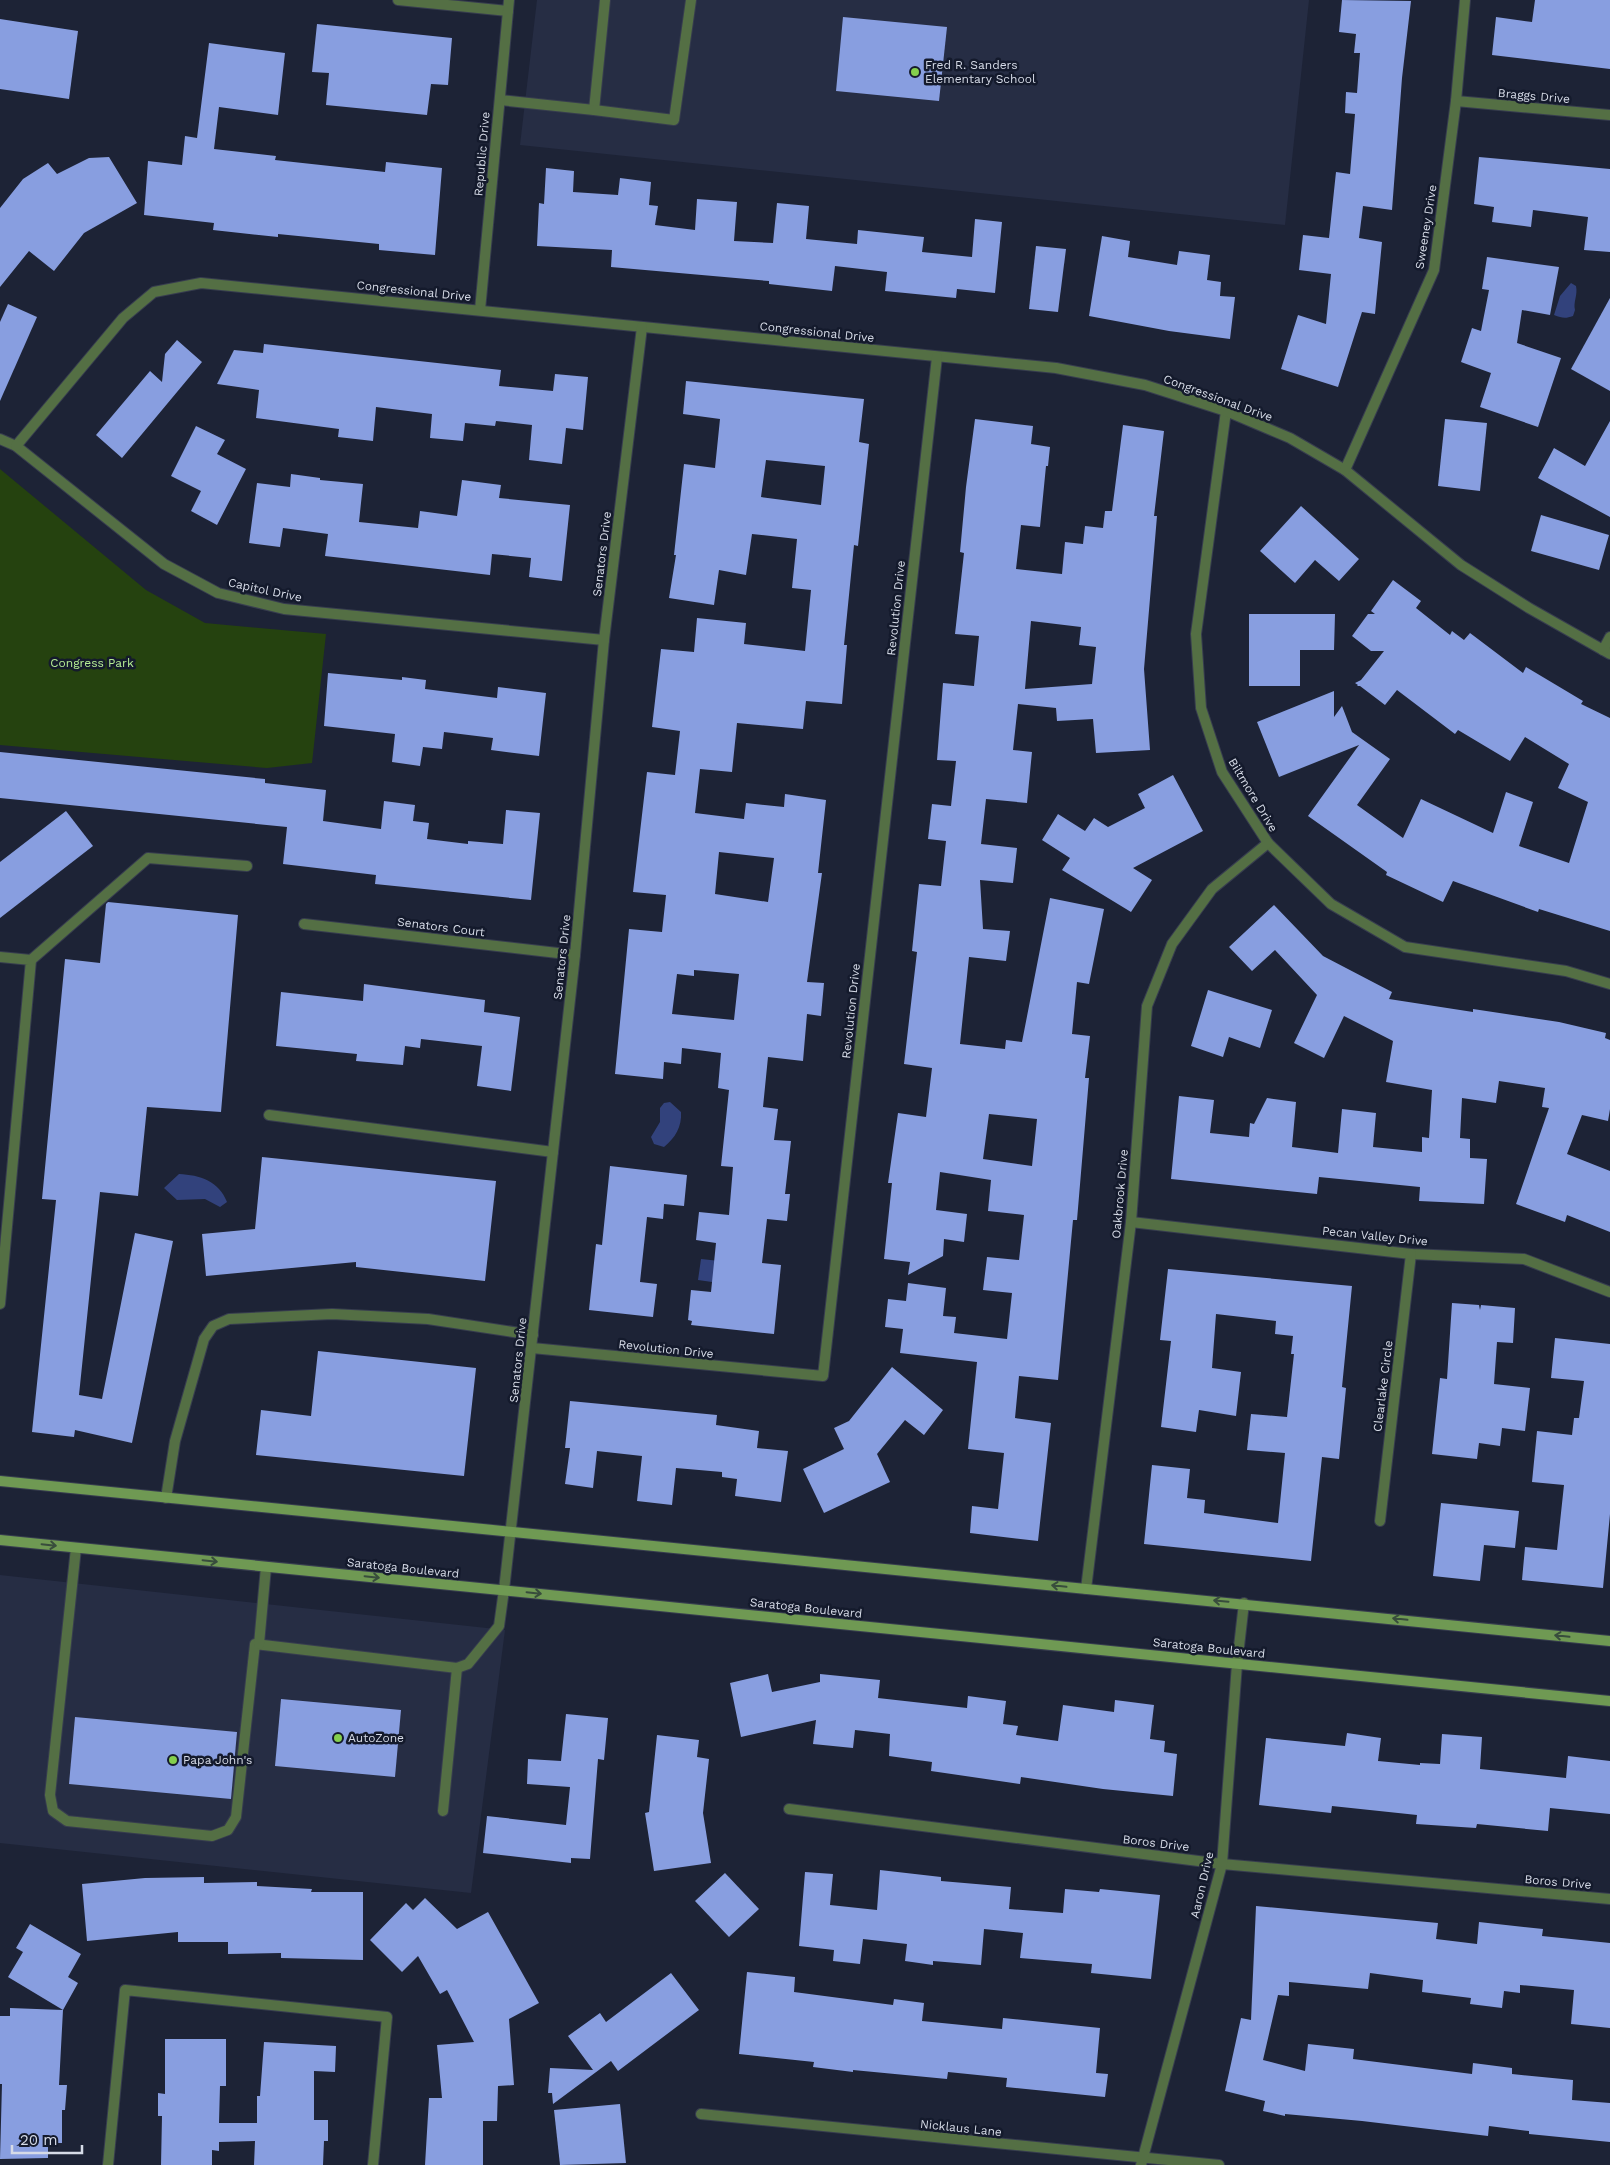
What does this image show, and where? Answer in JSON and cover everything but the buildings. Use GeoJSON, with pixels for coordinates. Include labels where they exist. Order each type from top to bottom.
{"type":"FeatureCollection","features":[{"type":"Feature","properties":{"kind":"main road"},"geometry":{"type":"LineString","coordinates":[[0,1481],[1610,1640]]}},
{"type":"Feature","properties":{"kind":"main road","name":"Saratoga Boulevard"},"geometry":{"type":"LineString","coordinates":[[0,1540],[1610,1700]]}},
{"type":"Feature","properties":{"kind":"street"},"geometry":{"type":"LineString","coordinates":[[398,0],[508,11]]}},
{"type":"Feature","properties":{"kind":"street","name":"Republic Drive"},"geometry":{"type":"LineString","coordinates":[[480,310],[509,0]]}},
{"type":"Feature","properties":{"kind":"street"},"geometry":{"type":"LineString","coordinates":[[594,110],[605,0]]}},
{"type":"Feature","properties":{"kind":"street"},"geometry":{"type":"LineString","coordinates":[[500,100],[674,120],[691,0]]}},
{"type":"Feature","properties":{"kind":"street","name":"Sweeney Drive"},"geometry":{"type":"LineString","coordinates":[[1345,470],[1434,270],[1456,101],[1465,0]]}},
{"type":"Feature","properties":{"kind":"street","name":"Braggs Drive"},"geometry":{"type":"LineString","coordinates":[[1456,101],[1610,115]]}},
{"type":"Feature","properties":{"kind":"street","name":"Congressional Drive"},"geometry":{"type":"LineString","coordinates":[[16,446],[123,318],[154,292],[201,283],[1065,370],[1145,385],[1226,411],[1290,438],[1345,470],[1461,565],[1529,608],[1606,652]]}},
{"type":"Feature","properties":{"kind":"street","name":"Senators Drive"},"geometry":{"type":"LineString","coordinates":[[457,1668],[468,1664],[499,1626],[504,1590],[575,955],[604,640],[642,326]]}},
{"type":"Feature","properties":{"kind":"street","name":"Revolution Drive"},"geometry":{"type":"LineString","coordinates":[[532,1348],[823,1376],[937,357]]}},
{"type":"Feature","properties":{"kind":"street","name":"Biltmore Drive"},"geometry":{"type":"LineString","coordinates":[[1226,411],[1196,634],[1201,708],[1222,772],[1268,843],[1331,904],[1405,948],[1566,971],[1610,984]]}},
{"type":"Feature","properties":{"kind":"street","name":"Capitol Drive"},"geometry":{"type":"LineString","coordinates":[[0,439],[16,446],[164,564],[218,592],[284,609],[604,640]]}},
{"type":"Feature","properties":{"kind":"street"},"geometry":{"type":"LineString","coordinates":[[1606,652],[1610,637]]}},
{"type":"Feature","properties":{"kind":"street","name":"Oakbrook Drive"},"geometry":{"type":"LineString","coordinates":[[1086,1589],[1131,1222],[1147,1006],[1172,944],[1212,890],[1268,843]]}},
{"type":"Feature","properties":{"kind":"street"},"geometry":{"type":"LineString","coordinates":[[0,1304],[31,960],[148,858],[247,866]]}},
{"type":"Feature","properties":{"kind":"street","name":"Senators Court"},"geometry":{"type":"LineString","coordinates":[[304,924],[575,955]]}},
{"type":"Feature","properties":{"kind":"street"},"geometry":{"type":"LineString","coordinates":[[0,957],[31,960]]}},
{"type":"Feature","properties":{"kind":"street"},"geometry":{"type":"LineString","coordinates":[[269,1116],[553,1152]]}},
{"type":"Feature","properties":{"kind":"street","name":"Pecan Valley Drive"},"geometry":{"type":"LineString","coordinates":[[1131,1222],[1411,1254],[1524,1259],[1610,1292]]}},
{"type":"Feature","properties":{"kind":"street","name":"Clearlake Circle"},"geometry":{"type":"LineString","coordinates":[[1380,1521],[1411,1254]]}},
{"type":"Feature","properties":{"kind":"street"},"geometry":{"type":"LineString","coordinates":[[166,1498],[175,1441],[204,1339],[213,1326],[229,1319],[332,1314],[428,1319],[533,1335]]}},
{"type":"Feature","properties":{"kind":"street"},"geometry":{"type":"LineString","coordinates":[[76,1548],[50,1795],[53,1811],[67,1821],[212,1836],[228,1830],[236,1817],[255,1644],[258,1644],[266,1566]]}},
{"type":"Feature","properties":{"kind":"street","name":"Aaron Drive"},"geometry":{"type":"LineString","coordinates":[[1142,2162],[1222,1864],[1237,1664],[1244,1603]]}},
{"type":"Feature","properties":{"kind":"street"},"geometry":{"type":"LineString","coordinates":[[258,1644],[457,1668],[443,1811]]}},
{"type":"Feature","properties":{"kind":"street","name":"Boros Drive"},"geometry":{"type":"LineString","coordinates":[[789,1809],[1222,1864],[1610,1899]]}},
{"type":"Feature","properties":{"kind":"street"},"geometry":{"type":"LineString","coordinates":[[108,2165],[125,1990],[387,2017],[373,2165]]}},
{"type":"Feature","properties":{"kind":"street","name":"Nicklaus Lane"},"geometry":{"type":"LineString","coordinates":[[701,2114],[1142,2162],[1218,2165]]}},
{"type":"Feature","properties":{"kind":"shaded area","name":"Fred R. Sanders Elementary School"},"geometry":{"type":"Polygon","coordinates":[[[537,0],[1309,0],[1285,225],[520,145],[537,0]]]}},
{"type":"Feature","properties":{"kind":"shaded area"},"geometry":{"type":"Polygon","coordinates":[[[0,1575],[505,1630],[471,1893],[0,1843],[0,1575]]]}},
{"type":"Feature","properties":{"kind":"green space","name":"Congress Park"},"geometry":{"type":"Polygon","coordinates":[[[0,469],[146,590],[205,623],[326,634],[312,763],[267,768],[0,745],[0,469]]]}},
{"type":"Feature","properties":{"kind":"water"},"geometry":{"type":"Polygon","coordinates":[[[1571,283],[1576,286],[1573,316],[1564,318],[1554,315],[1560,296],[1571,283]]]}},
{"type":"Feature","properties":{"kind":"water"},"geometry":{"type":"Polygon","coordinates":[[[670,1102],[681,1112],[681,1117],[677,1132],[664,1147],[654,1144],[651,1137],[660,1122],[660,1108],[664,1103],[670,1102]]]}},
{"type":"Feature","properties":{"kind":"water"},"geometry":{"type":"Polygon","coordinates":[[[179,1174],[208,1180],[219,1189],[227,1202],[220,1207],[205,1199],[177,1200],[164,1188],[179,1174]]]}},
{"type":"Feature","properties":{"kind":"water"},"geometry":{"type":"Polygon","coordinates":[[[701,1259],[729,1262],[712,1282],[698,1280],[701,1259]]]}},
{"type":"Feature","properties":{"kind":"place","name":"Fred R. Sanders Elementary School"},"geometry":{"type":"Point","coordinates":[915,72]}},
{"type":"Feature","properties":{"kind":"place","name":"AutoZone"},"geometry":{"type":"Point","coordinates":[338,1738]}},
{"type":"Feature","properties":{"kind":"place","name":"Papa John's"},"geometry":{"type":"Point","coordinates":[173,1760]}}]}
